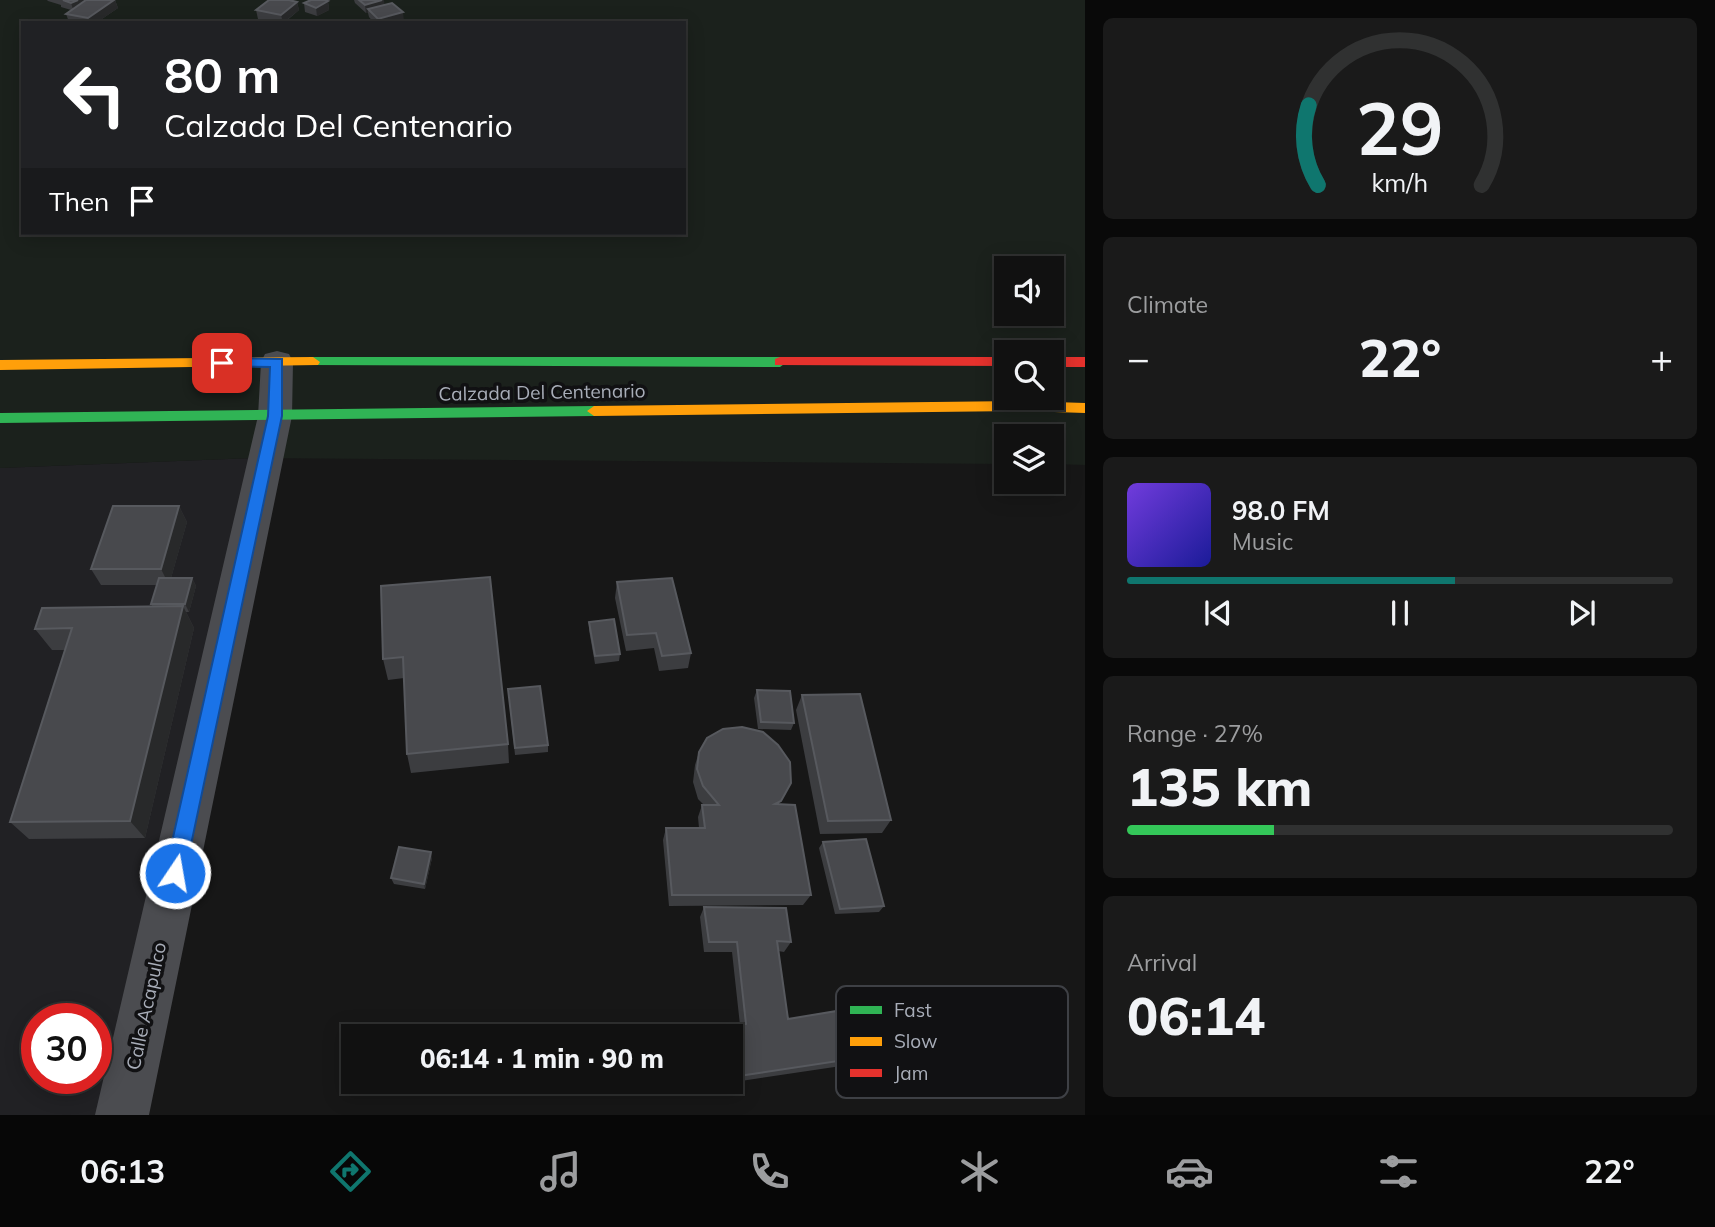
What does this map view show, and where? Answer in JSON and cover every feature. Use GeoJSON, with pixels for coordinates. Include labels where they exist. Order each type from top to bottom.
{"type":"FeatureCollection","features":[{"type":"Feature","properties":{"kind":"main road","name":"Calzada Del Centenario"},"geometry":{"type":"LineString","coordinates":[[0,365],[277,362],[608,369],[994,362]]}},
{"type":"Feature","properties":{"kind":"main road"},"geometry":{"type":"LineString","coordinates":[[1064,362],[1085,362]]}},
{"type":"Feature","properties":{"kind":"main road","name":"Calzada Del Centenario"},"geometry":{"type":"LineString","coordinates":[[0,418],[275,416],[622,405],[1085,408]]}},
{"type":"Feature","properties":{"kind":"street","name":"Calle Acapulco"},"geometry":{"type":"LineString","coordinates":[[122,1115],[275,416],[277,362]]}},
{"type":"Feature","properties":{"kind":"shaded area"},"geometry":{"type":"Polygon","coordinates":[[[0,0],[1085,0],[1085,465],[1064,464],[1064,424],[994,424],[994,464],[253,458],[0,468],[0,0]]]}},
{"type":"Feature","properties":{"kind":"shaded area"},"geometry":{"type":"Polygon","coordinates":[[[253,458],[112,1088],[112,1003],[21,1003],[21,1094],[111,1094],[106,1115],[0,1115],[0,468],[253,458]]]}},
{"type":"Feature","properties":{"kind":"building"},"geometry":{"type":"Polygon","coordinates":[[[86,0],[114,0],[88,18],[66,14],[86,0]]]}},
{"type":"Feature","properties":{"kind":"building"},"geometry":{"type":"Polygon","coordinates":[[[269,0],[297,2],[281,15],[256,10],[269,0]]]}},
{"type":"Feature","properties":{"kind":"building"},"geometry":{"type":"Polygon","coordinates":[[[311,0],[328,1],[316,8],[304,3],[311,0]]]}},
{"type":"Feature","properties":{"kind":"building"},"geometry":{"type":"Polygon","coordinates":[[[359,0],[382,0],[365,5],[359,0]]]}},
{"type":"Feature","properties":{"kind":"building"},"geometry":{"type":"Polygon","coordinates":[[[392,3],[403,12],[378,19],[368,9],[392,3]]]}},
{"type":"Feature","properties":{"kind":"building"},"geometry":{"type":"Polygon","coordinates":[[[113,506],[179,506],[161,569],[91,569],[113,506]]]}},
{"type":"Feature","properties":{"kind":"building"},"geometry":{"type":"Polygon","coordinates":[[[490,577],[508,744],[407,754],[403,657],[383,659],[381,586],[490,577]]]}},
{"type":"Feature","properties":{"kind":"building"},"geometry":{"type":"Polygon","coordinates":[[[159,578],[192,578],[185,604],[151,604],[159,578]]]}},
{"type":"Feature","properties":{"kind":"building"},"geometry":{"type":"Polygon","coordinates":[[[672,578],[691,653],[662,656],[656,633],[627,635],[617,582],[672,578]]]}},
{"type":"Feature","properties":{"kind":"building"},"geometry":{"type":"Polygon","coordinates":[[[183,606],[130,821],[10,822],[72,628],[35,629],[42,608],[183,606]]]}},
{"type":"Feature","properties":{"kind":"building"},"geometry":{"type":"Polygon","coordinates":[[[614,619],[620,654],[595,656],[589,622],[614,619]]]}},
{"type":"Feature","properties":{"kind":"building"},"geometry":{"type":"Polygon","coordinates":[[[540,686],[548,745],[515,748],[508,689],[540,686]]]}},
{"type":"Feature","properties":{"kind":"building"},"geometry":{"type":"Polygon","coordinates":[[[757,690],[790,691],[794,723],[761,722],[757,690]]]}},
{"type":"Feature","properties":{"kind":"building"},"geometry":{"type":"Polygon","coordinates":[[[860,694],[891,820],[828,821],[802,695],[860,694]]]}},
{"type":"Feature","properties":{"kind":"building"},"geometry":{"type":"Polygon","coordinates":[[[742,727],[763,732],[778,745],[790,762],[791,783],[781,801],[775,804],[795,805],[811,895],[672,895],[666,828],[705,828],[702,805],[719,805],[703,786],[697,769],[699,752],[707,738],[723,729],[742,727]]]}},
{"type":"Feature","properties":{"kind":"building"},"geometry":{"type":"Polygon","coordinates":[[[866,839],[884,906],[840,909],[823,842],[866,839]]]}},
{"type":"Feature","properties":{"kind":"building"},"geometry":{"type":"Polygon","coordinates":[[[399,847],[431,852],[424,884],[391,878],[399,847]]]}},
{"type":"Feature","properties":{"kind":"building"},"geometry":{"type":"Polygon","coordinates":[[[704,907],[786,908],[791,942],[777,941],[788,1019],[836,1011],[836,1061],[743,1075],[743,1024],[746,1024],[737,942],[709,942],[704,907]]]}},
{"type":"Feature","properties":{"kind":"traffic: fast"},"geometry":{"type":"LineString","coordinates":[[313,362],[780,362]]}},
{"type":"Feature","properties":{"kind":"traffic: fast"},"geometry":{"type":"LineString","coordinates":[[0,418],[594,411]]}},
{"type":"Feature","properties":{"kind":"traffic: slow"},"geometry":{"type":"LineString","coordinates":[[0,365],[313,362]]}},
{"type":"Feature","properties":{"kind":"traffic: slow"},"geometry":{"type":"LineString","coordinates":[[594,411],[1024,406],[1085,408]]}},
{"type":"Feature","properties":{"kind":"traffic: jam"},"geometry":{"type":"LineString","coordinates":[[780,362],[994,362]]}},
{"type":"Feature","properties":{"kind":"traffic: jam"},"geometry":{"type":"LineString","coordinates":[[1064,362],[1085,362]]}},
{"type":"Feature","properties":{"kind":"route"},"geometry":{"type":"LineString","coordinates":[[175,873],[275,416],[277,362],[222,363]]}}]}
